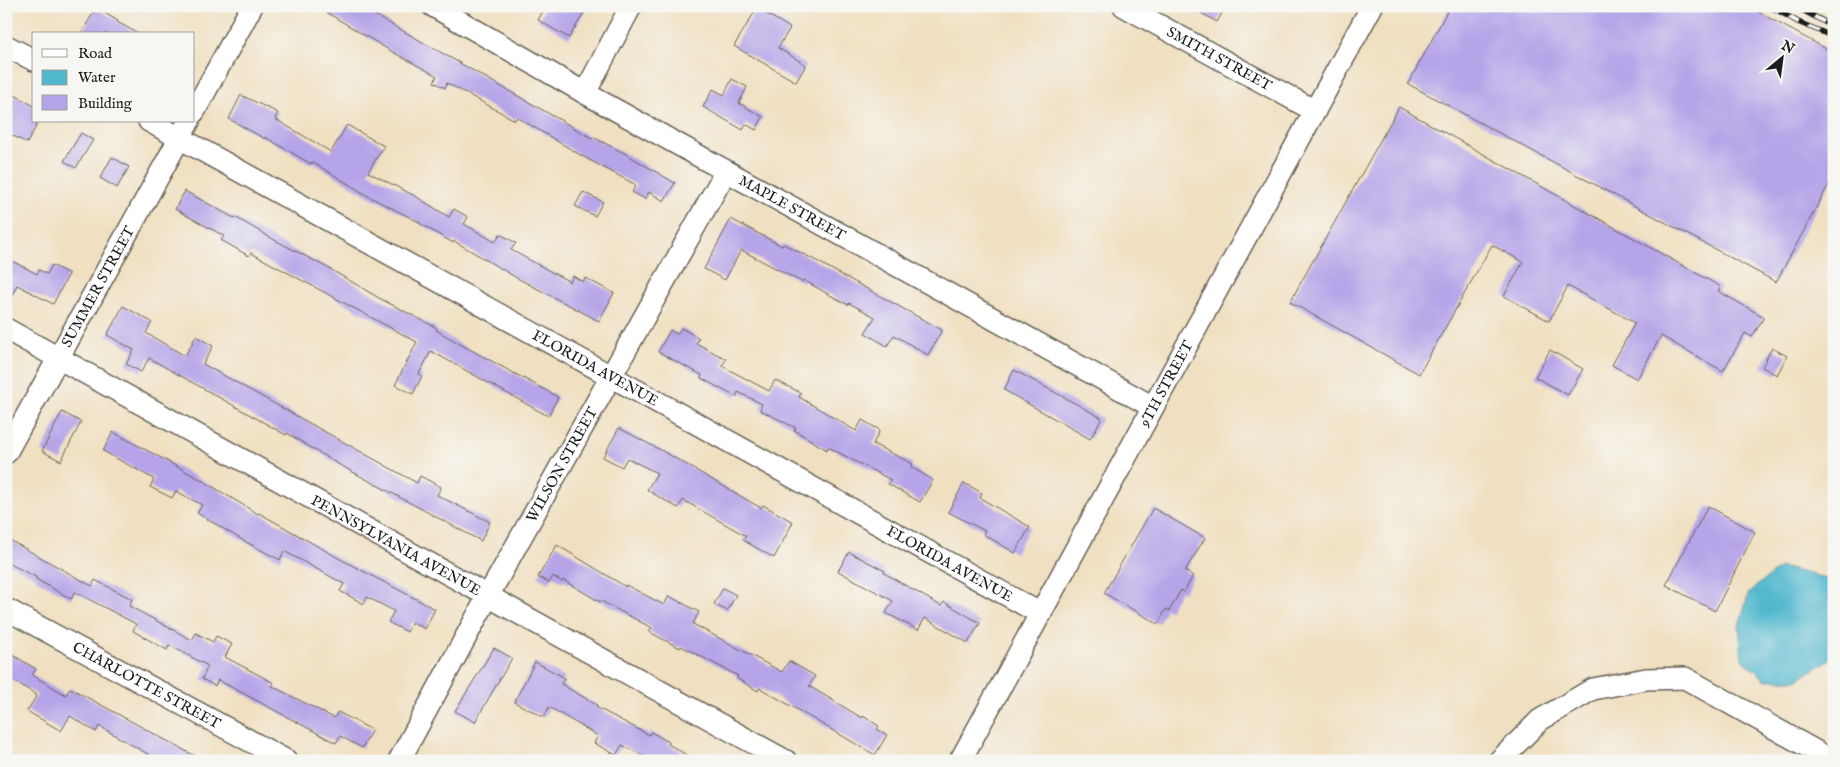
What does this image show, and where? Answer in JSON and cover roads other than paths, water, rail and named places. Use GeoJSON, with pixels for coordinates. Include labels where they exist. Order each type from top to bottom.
{"type":"FeatureCollection","features":[{"type":"Feature","properties":{"kind":"street"},"geometry":{"type":"LineString","coordinates":[[195,110],[252,6]]}},
{"type":"Feature","properties":{"kind":"street","name":"MAPLE STREET"},"geometry":{"type":"LineString","coordinates":[[433,6],[585,93],[1153,407]]}},
{"type":"Feature","properties":{"kind":"street"},"geometry":{"type":"LineString","coordinates":[[585,93],[631,6]]}},
{"type":"Feature","properties":{"kind":"street","name":"SMITH STREET"},"geometry":{"type":"LineString","coordinates":[[1124,6],[1314,111]]}},
{"type":"Feature","properties":{"kind":"street","name":"9TH STREET"},"geometry":{"type":"LineString","coordinates":[[960,761],[1372,6]]}},
{"type":"Feature","properties":{"kind":"street"},"geometry":{"type":"LineString","coordinates":[[6,46],[32,59]]}},
{"type":"Feature","properties":{"kind":"street","name":"FLORIDA AVENUE"},"geometry":{"type":"LineString","coordinates":[[154,122],[185,129],[612,376],[1041,614]]}},
{"type":"Feature","properties":{"kind":"street","name":"SUMMER STREET"},"geometry":{"type":"LineString","coordinates":[[6,453],[185,129]]}},
{"type":"Feature","properties":{"kind":"street","name":"WILSON STREET"},"geometry":{"type":"LineString","coordinates":[[399,761],[488,596],[726,171]]}},
{"type":"Feature","properties":{"kind":"street","name":"PENNSYLVANIA AVENUE"},"geometry":{"type":"LineString","coordinates":[[6,329],[786,761]]}},
{"type":"Feature","properties":{"kind":"street","name":"CHARLOTTE STREET"},"geometry":{"type":"LineString","coordinates":[[6,609],[286,761]]}},
{"type":"Feature","properties":{"kind":"street"},"geometry":{"type":"LineString","coordinates":[[1499,761],[1540,720],[1593,689],[1646,679],[1685,678],[1833,761]]}},
{"type":"Feature","properties":{"kind":"water"},"geometry":{"type":"Polygon","coordinates":[[[1781,567],[1834,580],[1834,652],[1829,660],[1797,680],[1766,680],[1742,659],[1739,625],[1749,592],[1781,567]]]}},
{"type":"Feature","properties":{"kind":"railway"},"geometry":{"type":"LineString","coordinates":[[1770,6],[1798,22],[1834,37]]}},
{"type":"Feature","properties":{"kind":"railway"},"geometry":{"type":"LineString","coordinates":[[1795,6],[1834,27]]}}]}
